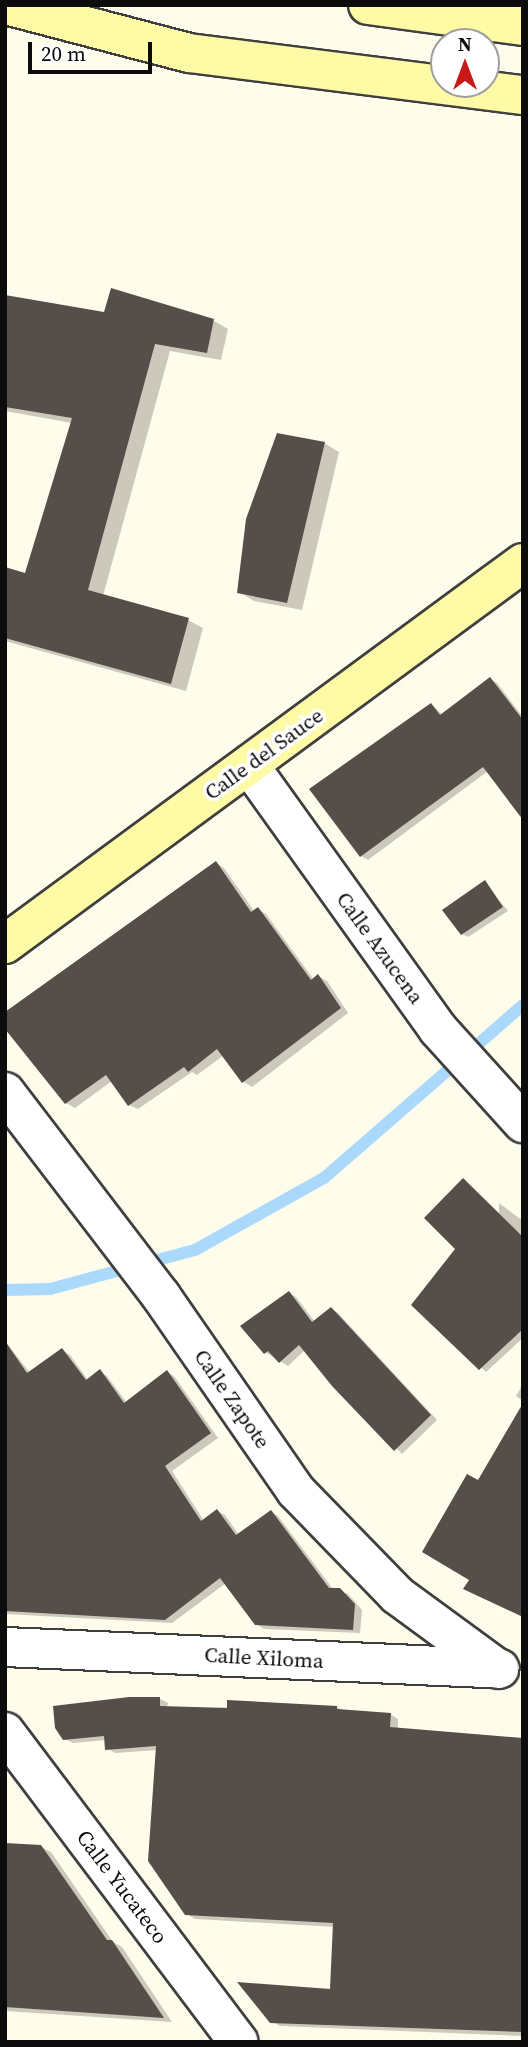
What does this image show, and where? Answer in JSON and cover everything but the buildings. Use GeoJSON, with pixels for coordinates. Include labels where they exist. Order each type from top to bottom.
{"type":"FeatureCollection","features":[{"type":"Feature","properties":{"kind":"main road"},"geometry":{"type":"LineString","coordinates":[[6,5],[189,53],[523,95]]}},
{"type":"Feature","properties":{"kind":"main road"},"geometry":{"type":"LineString","coordinates":[[368,5],[523,26]]}},
{"type":"Feature","properties":{"kind":"main road","name":"Calle del Sauce"},"geometry":{"type":"LineString","coordinates":[[5,944],[523,563]]}},
{"type":"Feature","properties":{"kind":"street","name":"Calle Azucena"},"geometry":{"type":"LineString","coordinates":[[249,765],[438,1029],[523,1123]]}},
{"type":"Feature","properties":{"kind":"street","name":"Calle Zapote"},"geometry":{"type":"LineString","coordinates":[[5,1092],[124,1245],[296,1491],[397,1595],[510,1670]]}},
{"type":"Feature","properties":{"kind":"street","name":"Calle Xiloma"},"geometry":{"type":"LineString","coordinates":[[5,1647],[510,1670]]}},
{"type":"Feature","properties":{"kind":"street","name":"Calle Yucateco"},"geometry":{"type":"LineString","coordinates":[[5,1732],[239,2042]]}},
{"type":"Feature","properties":{"kind":"waterway"},"geometry":{"type":"LineString","coordinates":[[5,1290],[50,1289],[195,1250],[324,1178],[523,1005]]}}]}
